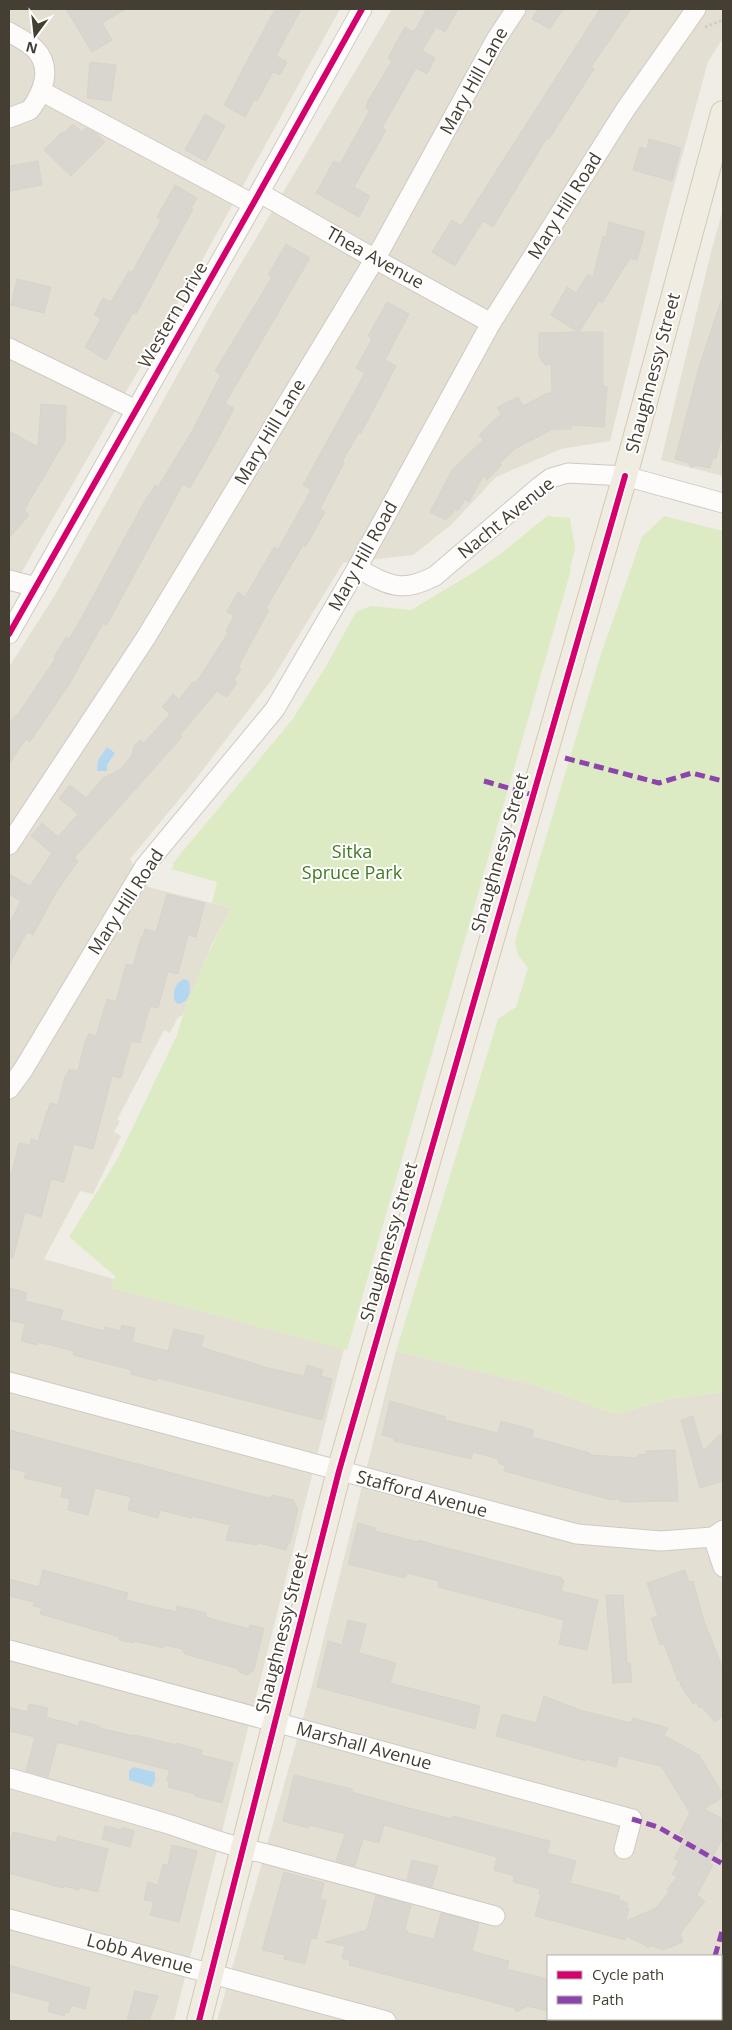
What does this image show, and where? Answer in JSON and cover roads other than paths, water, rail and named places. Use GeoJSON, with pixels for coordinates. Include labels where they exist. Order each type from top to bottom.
{"type":"FeatureCollection","features":[{"type":"Feature","properties":{"kind":"main road","name":"Shaughnessy Street"},"geometry":{"type":"LineString","coordinates":[[199,2021],[339,1471],[625,476],[723,113]]}},
{"type":"Feature","properties":{"kind":"street","name":"Western Drive"},"geometry":{"type":"LineString","coordinates":[[9,634],[257,198],[362,9]]}},
{"type":"Feature","properties":{"kind":"street","name":"Mary Hill Lane"},"geometry":{"type":"LineString","coordinates":[[9,844],[145,639],[375,259],[494,41],[516,9]]}},
{"type":"Feature","properties":{"kind":"street","name":"Mary Hill Road"},"geometry":{"type":"LineString","coordinates":[[9,1089],[23,1070],[145,866],[275,709],[357,568],[491,323],[625,110],[696,9]]}},
{"type":"Feature","properties":{"kind":"street"},"geometry":{"type":"LineString","coordinates":[[9,32],[34,48],[41,56],[45,74],[42,91],[30,110],[16,117],[9,118]]}},
{"type":"Feature","properties":{"kind":"street","name":"Thea Avenue"},"geometry":{"type":"LineString","coordinates":[[42,91],[257,198],[375,259],[491,323]]}},
{"type":"Feature","properties":{"kind":"street"},"geometry":{"type":"LineString","coordinates":[[9,348],[136,410]]}},
{"type":"Feature","properties":{"kind":"street","name":"Nacht Avenue"},"geometry":{"type":"LineString","coordinates":[[357,568],[385,583],[396,586],[407,587],[421,584],[435,576],[551,478],[568,473],[625,476],[723,503]]}},
{"type":"Feature","properties":{"kind":"street"},"geometry":{"type":"LineString","coordinates":[[9,580],[36,588]]}},
{"type":"Feature","properties":{"kind":"street","name":"Stafford Avenue"},"geometry":{"type":"LineString","coordinates":[[9,1382],[578,1534],[661,1541],[718,1534]]}},
{"type":"Feature","properties":{"kind":"street"},"geometry":{"type":"LineString","coordinates":[[718,1534],[723,1567]]}},
{"type":"Feature","properties":{"kind":"street","name":"Marshall Avenue"},"geometry":{"type":"LineString","coordinates":[[9,1650],[632,1819],[624,1849]]}},
{"type":"Feature","properties":{"kind":"street"},"geometry":{"type":"LineString","coordinates":[[9,1778],[107,1805],[243,1849],[495,1916]]}},
{"type":"Feature","properties":{"kind":"street","name":"Lobb Avenue"},"geometry":{"type":"LineString","coordinates":[[9,1919],[386,2021]]}},
{"type":"Feature","properties":{"kind":"water"},"geometry":{"type":"Polygon","coordinates":[[[107,747],[115,753],[107,765],[107,771],[97,771],[98,760],[107,747]]]}},
{"type":"Feature","properties":{"kind":"water"},"geometry":{"type":"Polygon","coordinates":[[[184,979],[189,981],[190,992],[185,1001],[178,1004],[174,1000],[174,990],[178,983],[184,979]]]}},
{"type":"Feature","properties":{"kind":"water"},"geometry":{"type":"Polygon","coordinates":[[[133,1767],[155,1772],[155,1782],[151,1787],[129,1780],[129,1771],[133,1767]]]}},
{"type":"Feature","properties":{"kind":"park label","name":"Sitka Spruce Park"},"geometry":{"type":"Point","coordinates":[352,862]}}]}
